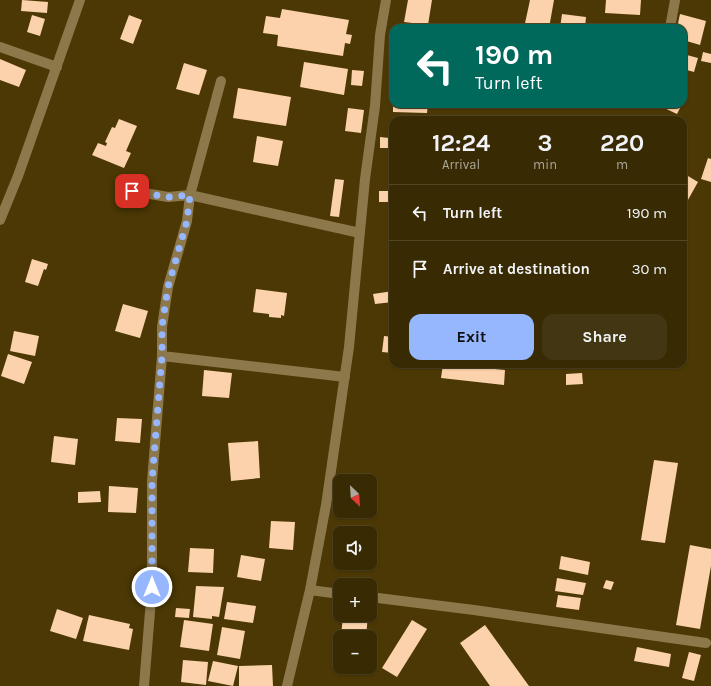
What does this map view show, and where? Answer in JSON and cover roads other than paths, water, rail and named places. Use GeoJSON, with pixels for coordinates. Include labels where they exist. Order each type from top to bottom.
{"type":"FeatureCollection","features":[{"type":"Feature","properties":{"kind":"street"},"geometry":{"type":"LineString","coordinates":[[0,220],[18,176],[80,0]]}},
{"type":"Feature","properties":{"kind":"street"},"geometry":{"type":"LineString","coordinates":[[287,686],[310,590],[326,505],[345,377],[374,106],[380,35],[386,0]]}},
{"type":"Feature","properties":{"kind":"street"},"geometry":{"type":"LineString","coordinates":[[671,24],[675,0]]}},
{"type":"Feature","properties":{"kind":"street"},"geometry":{"type":"LineString","coordinates":[[0,47],[57,66]]}},
{"type":"Feature","properties":{"kind":"street"},"geometry":{"type":"LineString","coordinates":[[144,686],[152,587],[152,481],[162,356],[162,326],[168,287],[187,221],[190,195],[220,81]]}},
{"type":"Feature","properties":{"kind":"street"},"geometry":{"type":"LineString","coordinates":[[132,191],[168,197],[190,195],[360,233]]}},
{"type":"Feature","properties":{"kind":"street"},"geometry":{"type":"LineString","coordinates":[[162,356],[345,377]]}},
{"type":"Feature","properties":{"kind":"street"},"geometry":{"type":"LineString","coordinates":[[310,590],[333,593]]}},
{"type":"Feature","properties":{"kind":"street"},"geometry":{"type":"LineString","coordinates":[[377,598],[706,643]]}}]}
